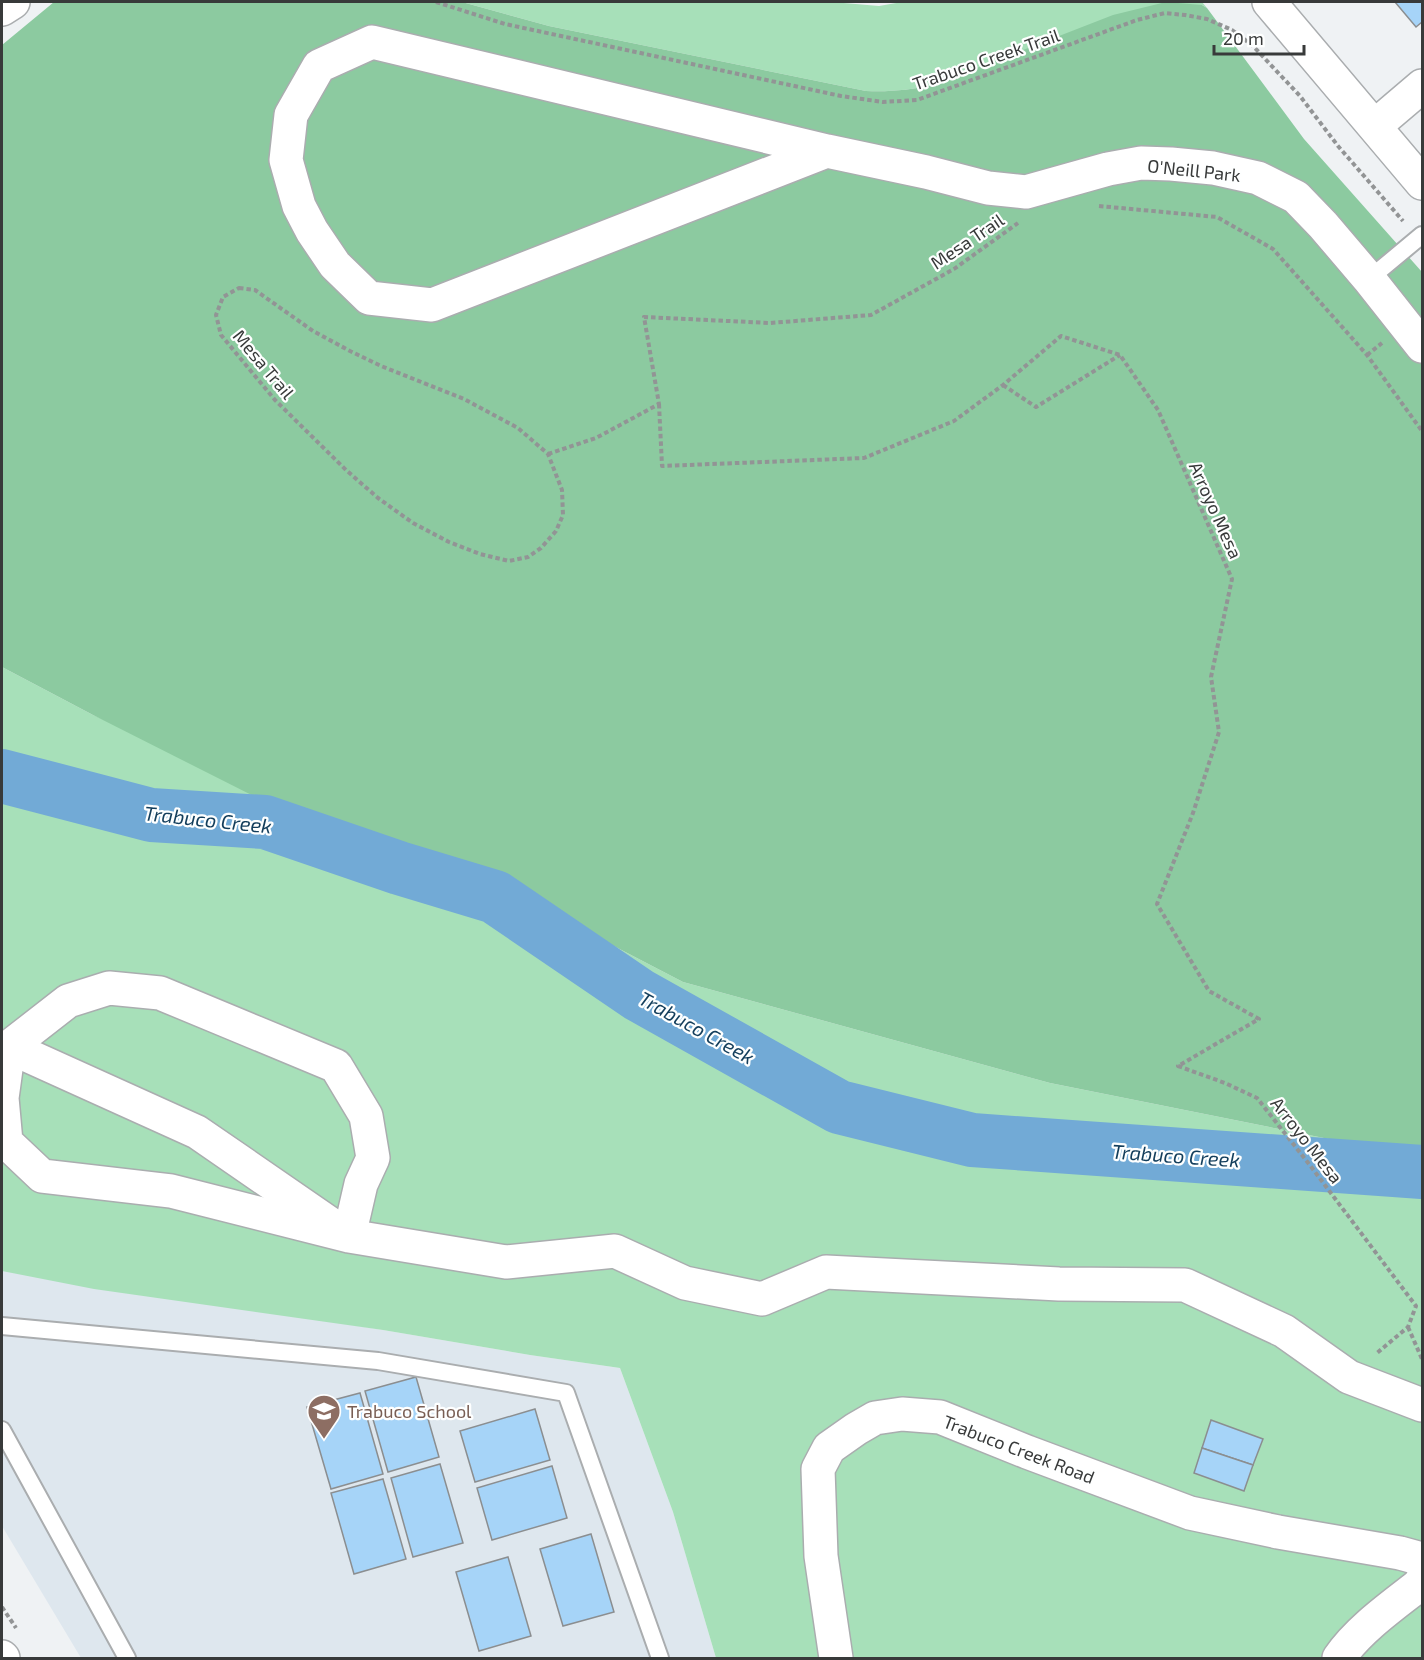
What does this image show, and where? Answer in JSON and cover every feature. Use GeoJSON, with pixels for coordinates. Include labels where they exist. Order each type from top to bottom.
{"type":"FeatureCollection","features":[{"type":"Feature","properties":{"kind":"street"},"geometry":{"type":"LineString","coordinates":[[2,9],[13,2]]}},
{"type":"Feature","properties":{"kind":"street"},"geometry":{"type":"LineString","coordinates":[[1269,2],[1422,183]]}},
{"type":"Feature","properties":{"kind":"street","name":"O'Neill Park"},"geometry":{"type":"LineString","coordinates":[[827,151],[432,305],[369,298],[335,265],[312,231],[299,206],[286,160],[291,115],[319,66],[372,42],[988,188],[1026,192],[1108,169],[1141,164],[1213,168],[1258,178],[1296,197],[1369,279],[1422,346]]}},
{"type":"Feature","properties":{"kind":"street"},"geometry":{"type":"LineString","coordinates":[[1375,126],[1422,86]]}},
{"type":"Feature","properties":{"kind":"street"},"geometry":{"type":"LineString","coordinates":[[349,1236],[361,1184],[373,1158],[366,1116],[336,1066],[160,993],[109,988],[68,1001],[9,1047],[2,1098],[6,1142],[42,1176],[171,1191],[349,1236],[506,1262],[615,1251],[685,1282],[762,1299],[826,1272],[1059,1284],[1185,1285],[1284,1331],[1348,1377],[1422,1405]]}},
{"type":"Feature","properties":{"kind":"street"},"geometry":{"type":"LineString","coordinates":[[9,1047],[197,1132],[349,1236]]}},
{"type":"Feature","properties":{"kind":"street","name":"Trabuco Creek Road"},"geometry":{"type":"LineString","coordinates":[[836,1659],[821,1556],[818,1469],[829,1448],[875,1418],[902,1414],[940,1417],[1190,1513],[1278,1532],[1400,1552],[1422,1559]]}},
{"type":"Feature","properties":{"kind":"street"},"geometry":{"type":"LineString","coordinates":[[1339,1659],[1347,1647],[1422,1580]]}},
{"type":"Feature","properties":{"kind":"lane"},"geometry":{"type":"LineString","coordinates":[[1369,279],[1420,237]]}},
{"type":"Feature","properties":{"kind":"lane"},"geometry":{"type":"LineString","coordinates":[[2,1326],[378,1361],[566,1393],[660,1659]]}},
{"type":"Feature","properties":{"kind":"lane"},"geometry":{"type":"LineString","coordinates":[[2,1430],[128,1659]]}},
{"type":"Feature","properties":{"kind":"path","name":"Trabuco Creek Trail"},"geometry":{"type":"LineString","coordinates":[[436,2],[505,24],[566,38],[841,96],[883,102],[917,100],[1156,15],[1165,13],[1207,19],[1232,30],[1253,46],[1300,96],[1338,146],[1420,237]]}},
{"type":"Feature","properties":{"kind":"path"},"geometry":{"type":"LineString","coordinates":[[1092,205],[1217,217],[1273,249],[1367,355],[1422,431]]}},
{"type":"Feature","properties":{"kind":"path","name":"Mesa Trail"},"geometry":{"type":"LineString","coordinates":[[659,404],[644,317],[770,323],[871,315],[954,269],[1020,222]]}},
{"type":"Feature","properties":{"kind":"path","name":"Mesa Trail"},"geometry":{"type":"LineString","coordinates":[[239,288],[255,290],[313,331],[350,351],[464,399],[518,428],[548,454],[562,490],[563,515],[556,531],[541,548],[528,557],[509,561],[480,554],[449,542],[413,523],[378,498],[275,400],[221,335],[216,315],[223,297],[239,288]]}},
{"type":"Feature","properties":{"kind":"path"},"geometry":{"type":"LineString","coordinates":[[548,454],[596,438],[659,404],[662,466],[864,458],[954,421],[1003,385],[1061,336],[1120,355]]}},
{"type":"Feature","properties":{"kind":"path"},"geometry":{"type":"LineString","coordinates":[[1003,385],[1036,407],[1120,355]]}},
{"type":"Feature","properties":{"kind":"path","name":"Arroyo Mesa"},"geometry":{"type":"LineString","coordinates":[[1120,355],[1158,410],[1232,579],[1211,677],[1219,732],[1193,813],[1157,904],[1209,990],[1259,1019],[1178,1066],[1225,1083],[1257,1098],[1416,1306],[1408,1327]]}},
{"type":"Feature","properties":{"kind":"path"},"geometry":{"type":"LineString","coordinates":[[1348,1377],[1408,1327],[1422,1359]]}},
{"type":"Feature","properties":{"kind":"shaded area","name":"Trabuco School"},"geometry":{"type":"Polygon","coordinates":[[[2,1268],[620,1368],[673,1512],[716,1658],[81,1658],[2,1526],[2,1268]]]}},
{"type":"Feature","properties":{"kind":"green space"},"geometry":{"type":"Polygon","coordinates":[[[54,2],[462,2],[549,26],[866,91],[900,90],[933,85],[1113,15],[1166,2],[1202,5],[1207,8],[1304,139],[1422,272],[1422,1155],[1354,1144],[1050,1083],[683,982],[504,889],[299,819],[2,667],[2,45],[54,2]]]}},
{"type":"Feature","properties":{"kind":"green space"},"geometry":{"type":"Polygon","coordinates":[[[462,2],[832,2],[879,6],[902,2],[1202,2],[1207,8],[1202,5],[933,85],[900,90],[866,91],[549,26],[462,2]]]}},
{"type":"Feature","properties":{"kind":"green space"},"geometry":{"type":"Polygon","coordinates":[[[2,667],[93,715],[504,889],[683,982],[1050,1083],[1354,1144],[1422,1155],[1422,1658],[716,1658],[673,1512],[620,1368],[383,1330],[94,1289],[2,1271],[2,667]]]}},
{"type":"Feature","properties":{"kind":"building"},"geometry":{"type":"Polygon","coordinates":[[[1395,2],[1422,2],[1422,22],[1416,27],[1395,2]]]}},
{"type":"Feature","properties":{"kind":"building"},"geometry":{"type":"Polygon","coordinates":[[[416,1377],[439,1457],[388,1472],[365,1391],[416,1377]]]}},
{"type":"Feature","properties":{"kind":"building"},"geometry":{"type":"Polygon","coordinates":[[[360,1393],[383,1474],[331,1489],[307,1407],[360,1393]]]}},
{"type":"Feature","properties":{"kind":"building"},"geometry":{"type":"Polygon","coordinates":[[[535,1409],[550,1460],[475,1482],[460,1431],[535,1409]]]}},
{"type":"Feature","properties":{"kind":"building"},"geometry":{"type":"Polygon","coordinates":[[[1211,1420],[1263,1439],[1253,1465],[1202,1448],[1211,1420]]]}},
{"type":"Feature","properties":{"kind":"building"},"geometry":{"type":"Polygon","coordinates":[[[1202,1448],[1253,1465],[1244,1491],[1194,1473],[1202,1448]]]}},
{"type":"Feature","properties":{"kind":"building"},"geometry":{"type":"Polygon","coordinates":[[[440,1464],[463,1543],[413,1557],[391,1478],[440,1464]]]}},
{"type":"Feature","properties":{"kind":"building"},"geometry":{"type":"Polygon","coordinates":[[[552,1466],[567,1518],[492,1540],[477,1488],[552,1466]]]}},
{"type":"Feature","properties":{"kind":"building"},"geometry":{"type":"Polygon","coordinates":[[[383,1479],[406,1559],[354,1574],[331,1493],[383,1479]]]}},
{"type":"Feature","properties":{"kind":"building"},"geometry":{"type":"Polygon","coordinates":[[[591,1534],[614,1612],[563,1626],[540,1549],[591,1534]]]}},
{"type":"Feature","properties":{"kind":"building"},"geometry":{"type":"Polygon","coordinates":[[[508,1557],[531,1636],[479,1651],[456,1572],[508,1557]]]}},
{"type":"Feature","properties":{"kind":"waterway","name":"Trabuco Creek"},"geometry":{"type":"LineString","coordinates":[[2,776],[151,815],[265,822],[399,868],[495,897],[639,995],[839,1107],[972,1140],[1422,1172]]}},
{"type":"Feature","properties":{"kind":"place","name":"Trabuco School"},"geometry":{"type":"Point","coordinates":[324,1440]}}]}
